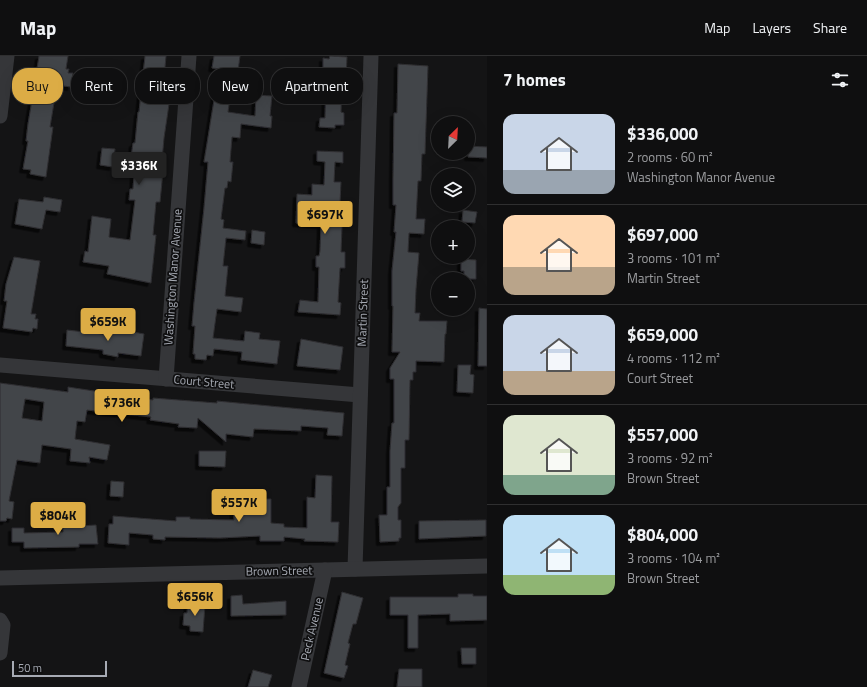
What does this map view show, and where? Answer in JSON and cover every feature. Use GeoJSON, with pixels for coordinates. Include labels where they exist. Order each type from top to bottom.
{"type":"FeatureCollection","features":[{"type":"Feature","properties":{"kind":"street"},"geometry":{"type":"LineString","coordinates":[[0,116],[7,56]]}},
{"type":"Feature","properties":{"kind":"street","name":"Washington Manor Avenue"},"geometry":{"type":"LineString","coordinates":[[166,379],[189,56]]}},
{"type":"Feature","properties":{"kind":"street","name":"Martin Street"},"geometry":{"type":"LineString","coordinates":[[355,569],[371,56]]}},
{"type":"Feature","properties":{"kind":"street","name":"Court Street"},"geometry":{"type":"LineString","coordinates":[[0,365],[360,395]]}},
{"type":"Feature","properties":{"kind":"street","name":"Brown Street"},"geometry":{"type":"LineString","coordinates":[[0,578],[487,566]]}},
{"type":"Feature","properties":{"kind":"street","name":"Peck Avenue"},"geometry":{"type":"LineString","coordinates":[[299,687],[325,570]]}},
{"type":"Feature","properties":{"kind":"street"},"geometry":{"type":"LineString","coordinates":[[0,620],[3,625],[0,653]]}},
{"type":"Feature","properties":{"kind":"building"},"geometry":{"type":"Polygon","coordinates":[[[39,56],[68,56],[66,69],[69,69],[68,73],[71,73],[71,87],[63,86],[63,68],[37,68],[39,56]]]}},
{"type":"Feature","properties":{"kind":"building"},"geometry":{"type":"Polygon","coordinates":[[[145,56],[166,56],[165,68],[144,68],[145,56]]]}},
{"type":"Feature","properties":{"kind":"building"},"geometry":{"type":"Polygon","coordinates":[[[214,56],[240,56],[238,68],[212,68],[214,56]]]}},
{"type":"Feature","properties":{"kind":"building"},"geometry":{"type":"Polygon","coordinates":[[[330,56],[347,57],[346,68],[323,68],[323,58],[329,59],[330,56]]]}},
{"type":"Feature","properties":{"kind":"building"},"geometry":{"type":"Polygon","coordinates":[[[398,64],[428,66],[425,154],[422,154],[421,181],[418,181],[416,219],[425,219],[424,234],[409,233],[408,252],[419,253],[415,313],[420,313],[419,321],[447,321],[444,362],[416,361],[416,372],[413,372],[413,380],[410,380],[409,440],[405,440],[405,468],[401,468],[401,503],[398,507],[398,520],[401,520],[401,538],[399,538],[399,541],[380,542],[379,515],[387,515],[387,487],[390,487],[390,451],[392,423],[394,423],[394,379],[390,379],[390,368],[400,352],[392,352],[392,271],[396,232],[394,232],[396,205],[393,205],[394,113],[397,113],[398,64]]]}},
{"type":"Feature","properties":{"kind":"building"},"geometry":{"type":"Polygon","coordinates":[[[263,95],[271,96],[271,128],[241,124],[240,138],[232,137],[230,162],[233,162],[231,182],[228,181],[227,188],[225,188],[221,219],[224,220],[223,228],[246,231],[245,240],[226,238],[223,266],[228,266],[225,296],[243,298],[241,312],[217,309],[213,338],[244,341],[245,331],[260,333],[259,339],[280,341],[277,364],[241,360],[242,352],[214,349],[213,356],[207,355],[206,360],[195,359],[195,354],[193,354],[195,326],[192,326],[208,162],[204,162],[213,104],[229,104],[228,112],[255,116],[256,104],[263,104],[263,95]]]}},
{"type":"Feature","properties":{"kind":"building"},"geometry":{"type":"Polygon","coordinates":[[[31,104],[54,104],[50,127],[53,127],[46,177],[30,174],[31,170],[23,169],[28,141],[26,141],[31,104]]]}},
{"type":"Feature","properties":{"kind":"building"},"geometry":{"type":"Polygon","coordinates":[[[140,104],[169,104],[164,138],[162,161],[164,161],[160,202],[156,202],[153,235],[156,235],[151,283],[107,274],[109,266],[83,262],[85,251],[88,252],[92,216],[111,219],[109,237],[130,240],[135,200],[129,200],[130,189],[133,189],[135,158],[131,158],[133,143],[135,143],[140,104]]]}},
{"type":"Feature","properties":{"kind":"building"},"geometry":{"type":"Polygon","coordinates":[[[325,104],[341,104],[341,112],[344,113],[344,125],[335,125],[335,128],[319,127],[320,118],[325,118],[325,104]]]}},
{"type":"Feature","properties":{"kind":"building"},"geometry":{"type":"Polygon","coordinates":[[[475,146],[487,147],[487,158],[475,157],[475,146]]]}},
{"type":"Feature","properties":{"kind":"building"},"geometry":{"type":"Polygon","coordinates":[[[102,148],[115,149],[113,167],[100,165],[102,148]]]}},
{"type":"Feature","properties":{"kind":"building"},"geometry":{"type":"Polygon","coordinates":[[[317,151],[343,152],[343,163],[335,162],[334,182],[341,182],[340,203],[343,203],[341,252],[345,252],[345,268],[340,268],[338,302],[341,303],[340,315],[298,312],[300,300],[318,302],[319,267],[316,267],[316,256],[319,256],[320,251],[321,225],[296,223],[297,194],[312,195],[312,184],[324,185],[325,162],[317,161],[317,151]]]}},
{"type":"Feature","properties":{"kind":"building"},"geometry":{"type":"Polygon","coordinates":[[[44,197],[62,200],[60,212],[46,210],[42,229],[15,224],[19,199],[43,202],[44,197]]]}},
{"type":"Feature","properties":{"kind":"building"},"geometry":{"type":"Polygon","coordinates":[[[463,212],[477,212],[475,223],[475,220],[462,220],[463,212]]]}},
{"type":"Feature","properties":{"kind":"building"},"geometry":{"type":"Polygon","coordinates":[[[252,230],[265,232],[264,245],[251,243],[252,230]]]}},
{"type":"Feature","properties":{"kind":"building"},"geometry":{"type":"Polygon","coordinates":[[[14,257],[40,261],[31,314],[36,314],[35,319],[38,319],[37,329],[33,328],[32,332],[3,328],[7,301],[4,301],[6,284],[14,257]]]}},
{"type":"Feature","properties":{"kind":"building"},"geometry":{"type":"Polygon","coordinates":[[[476,260],[476,279],[475,272],[461,271],[461,264],[475,264],[476,260]]]}},
{"type":"Feature","properties":{"kind":"building"},"geometry":{"type":"Polygon","coordinates":[[[479,308],[487,309],[487,366],[478,366],[479,308]]]}},
{"type":"Feature","properties":{"kind":"building"},"geometry":{"type":"Polygon","coordinates":[[[112,328],[144,334],[141,356],[118,353],[118,357],[103,354],[103,350],[66,346],[67,330],[111,335],[112,328]]]}},
{"type":"Feature","properties":{"kind":"building"},"geometry":{"type":"Polygon","coordinates":[[[301,339],[343,347],[340,370],[297,366],[301,339]]]}},
{"type":"Feature","properties":{"kind":"building"},"geometry":{"type":"Polygon","coordinates":[[[458,365],[471,365],[470,374],[474,375],[473,393],[457,392],[458,365]]]}},
{"type":"Feature","properties":{"kind":"building"},"geometry":{"type":"Polygon","coordinates":[[[0,383],[68,392],[68,387],[153,400],[153,398],[217,403],[217,401],[344,413],[342,436],[327,435],[328,428],[301,426],[301,431],[254,429],[253,437],[226,434],[226,442],[198,418],[197,428],[178,427],[179,424],[150,420],[151,417],[87,410],[85,422],[77,421],[75,439],[110,445],[107,460],[89,457],[90,463],[70,461],[71,449],[42,445],[40,463],[17,460],[9,501],[14,502],[12,519],[7,518],[6,521],[0,521],[0,383]],[[25,399],[22,418],[42,421],[44,402],[25,399]]]}},
{"type":"Feature","properties":{"kind":"building"},"geometry":{"type":"Polygon","coordinates":[[[199,451],[226,451],[225,467],[199,466],[199,451]]]}},
{"type":"Feature","properties":{"kind":"building"},"geometry":{"type":"Polygon","coordinates":[[[316,475],[332,476],[331,522],[339,522],[338,542],[304,541],[305,539],[284,537],[284,541],[260,541],[260,536],[220,538],[165,537],[165,540],[153,539],[153,535],[129,533],[129,545],[108,543],[109,524],[113,524],[113,516],[176,521],[176,517],[190,517],[190,519],[234,520],[233,502],[258,502],[258,499],[271,499],[271,523],[284,524],[284,527],[307,528],[307,497],[315,498],[316,475]]]}},
{"type":"Feature","properties":{"kind":"building"},"geometry":{"type":"Polygon","coordinates":[[[111,481],[124,482],[123,497],[110,496],[111,481]]]}},
{"type":"Feature","properties":{"kind":"building"},"geometry":{"type":"Polygon","coordinates":[[[63,519],[79,519],[79,526],[96,525],[98,544],[79,544],[79,547],[24,548],[24,542],[12,542],[12,528],[24,528],[24,533],[63,532],[63,519]]]}},
{"type":"Feature","properties":{"kind":"building"},"geometry":{"type":"Polygon","coordinates":[[[486,520],[486,536],[419,539],[419,521],[486,520]]]}},
{"type":"Feature","properties":{"kind":"building"},"geometry":{"type":"Polygon","coordinates":[[[342,592],[363,598],[356,624],[353,624],[348,643],[350,644],[345,665],[348,666],[344,678],[324,673],[342,592]]]}},
{"type":"Feature","properties":{"kind":"building"},"geometry":{"type":"Polygon","coordinates":[[[458,594],[487,596],[487,620],[450,621],[450,614],[418,615],[418,648],[408,648],[408,615],[390,615],[390,597],[458,597],[458,594]]]}},
{"type":"Feature","properties":{"kind":"building"},"geometry":{"type":"Polygon","coordinates":[[[242,595],[243,604],[286,601],[286,615],[231,616],[231,596],[242,595]]]}},
{"type":"Feature","properties":{"kind":"building"},"geometry":{"type":"Polygon","coordinates":[[[188,603],[205,605],[203,632],[190,631],[190,626],[183,625],[184,613],[187,613],[188,603]]]}},
{"type":"Feature","properties":{"kind":"building"},"geometry":{"type":"Polygon","coordinates":[[[461,648],[476,648],[476,664],[462,664],[461,648]]]}},
{"type":"Feature","properties":{"kind":"building"},"geometry":{"type":"Polygon","coordinates":[[[399,669],[422,669],[422,687],[397,687],[399,669]]]}},
{"type":"Feature","properties":{"kind":"building"},"geometry":{"type":"Polygon","coordinates":[[[253,670],[272,675],[268,687],[248,687],[253,670]]]}}]}
